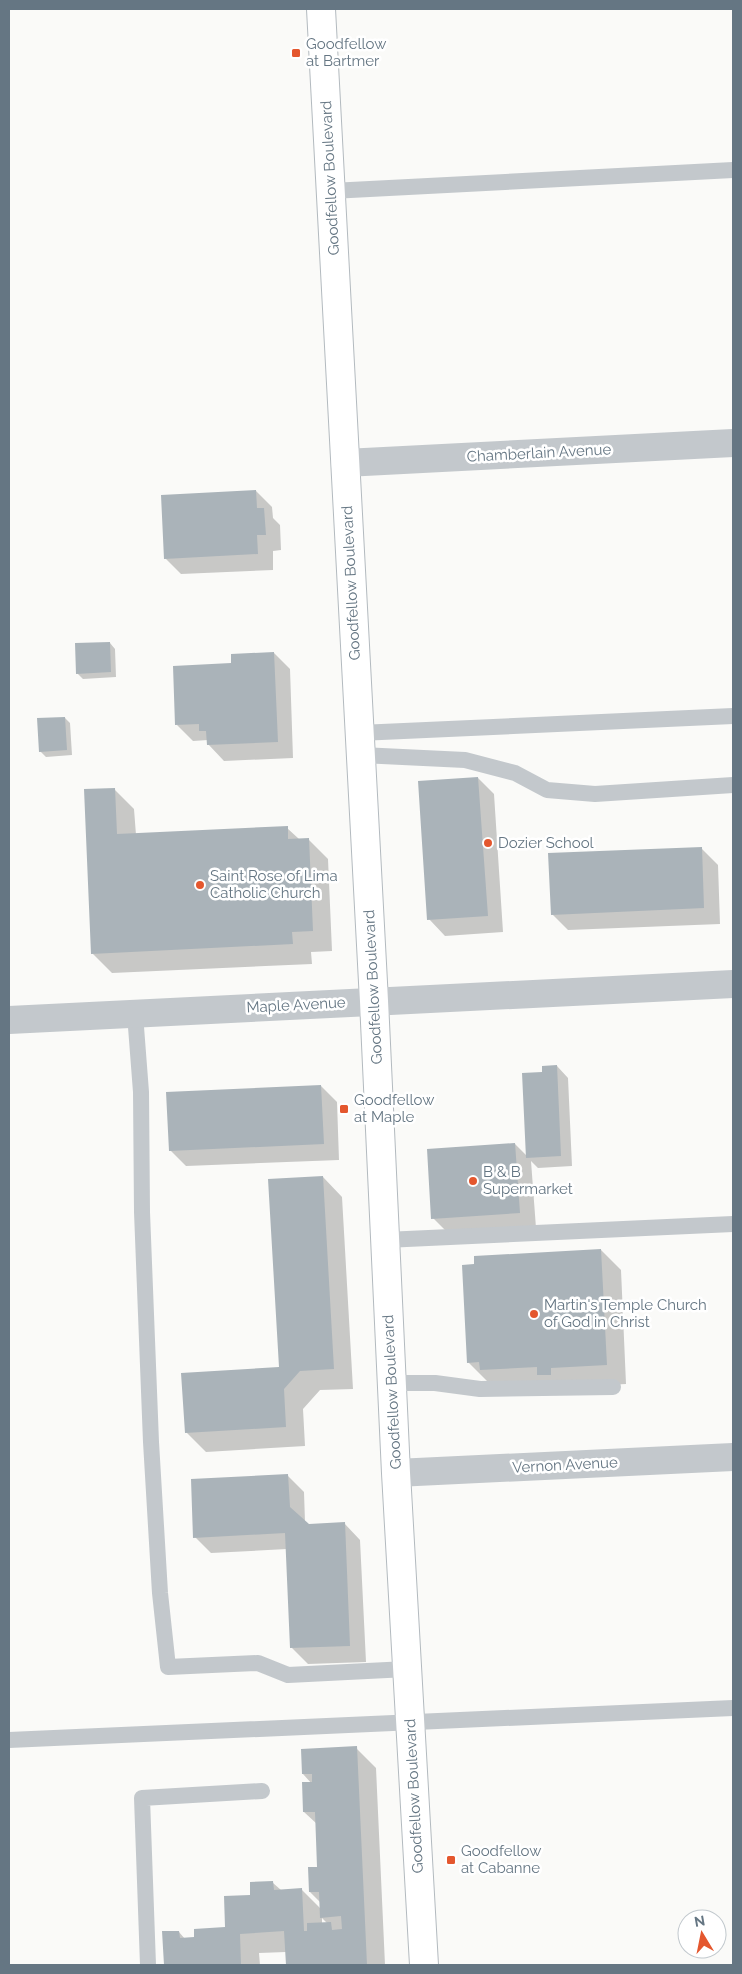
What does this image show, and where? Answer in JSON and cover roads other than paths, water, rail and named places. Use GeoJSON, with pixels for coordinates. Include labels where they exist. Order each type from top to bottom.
{"type":"FeatureCollection","features":[{"type":"Feature","properties":{"kind":"main road","name":"Goodfellow Boulevard"},"geometry":{"type":"LineString","coordinates":[[322,9],[374,1001],[396,1473],[424,1965]]}},
{"type":"Feature","properties":{"kind":"street","name":"Chamberlain Avenue"},"geometry":{"type":"LineString","coordinates":[[345,462],[733,443]]}},
{"type":"Feature","properties":{"kind":"street","name":"Maple Avenue"},"geometry":{"type":"LineString","coordinates":[[9,1020],[733,984]]}},
{"type":"Feature","properties":{"kind":"street","name":"Vernon Avenue"},"geometry":{"type":"LineString","coordinates":[[396,1473],[733,1457]]}},
{"type":"Feature","properties":{"kind":"lane"},"geometry":{"type":"LineString","coordinates":[[331,191],[733,170]]}},
{"type":"Feature","properties":{"kind":"lane"},"geometry":{"type":"LineString","coordinates":[[360,744],[733,716]]}},
{"type":"Feature","properties":{"kind":"lane"},"geometry":{"type":"LineString","coordinates":[[360,744],[465,760],[514,773],[547,790],[595,794],[733,785]]}},
{"type":"Feature","properties":{"kind":"lane"},"geometry":{"type":"LineString","coordinates":[[135,1014],[142,1092],[142,1212],[152,1442],[160,1593],[168,1667],[258,1663],[288,1675],[407,1670]]}},
{"type":"Feature","properties":{"kind":"lane"},"geometry":{"type":"LineString","coordinates":[[385,1240],[733,1224]]}},
{"type":"Feature","properties":{"kind":"lane"},"geometry":{"type":"LineString","coordinates":[[392,1383],[435,1383],[480,1389],[613,1387]]}},
{"type":"Feature","properties":{"kind":"lane"},"geometry":{"type":"LineString","coordinates":[[9,1740],[733,1708]]}},
{"type":"Feature","properties":{"kind":"lane"},"geometry":{"type":"LineString","coordinates":[[148,1965],[142,1798],[262,1791]]}},
{"type":"Feature","properties":{"kind":"place","name":"Goodfellow at Bartmer"},"geometry":{"type":"Point","coordinates":[296,53]}},
{"type":"Feature","properties":{"kind":"place","name":"Dozier School"},"geometry":{"type":"Point","coordinates":[488,843]}},
{"type":"Feature","properties":{"kind":"place","name":"Saint Rose of Lima Catholic Church"},"geometry":{"type":"Point","coordinates":[200,885]}},
{"type":"Feature","properties":{"kind":"place","name":"Goodfellow at Maple"},"geometry":{"type":"Point","coordinates":[344,1109]}},
{"type":"Feature","properties":{"kind":"place","name":"B & B Supermarket"},"geometry":{"type":"Point","coordinates":[473,1181]}},
{"type":"Feature","properties":{"kind":"place","name":"Martin's Temple Church of God in Christ"},"geometry":{"type":"Point","coordinates":[534,1314]}},
{"type":"Feature","properties":{"kind":"place","name":"Goodfellow at Cabanne"},"geometry":{"type":"Point","coordinates":[451,1860]}}]}
